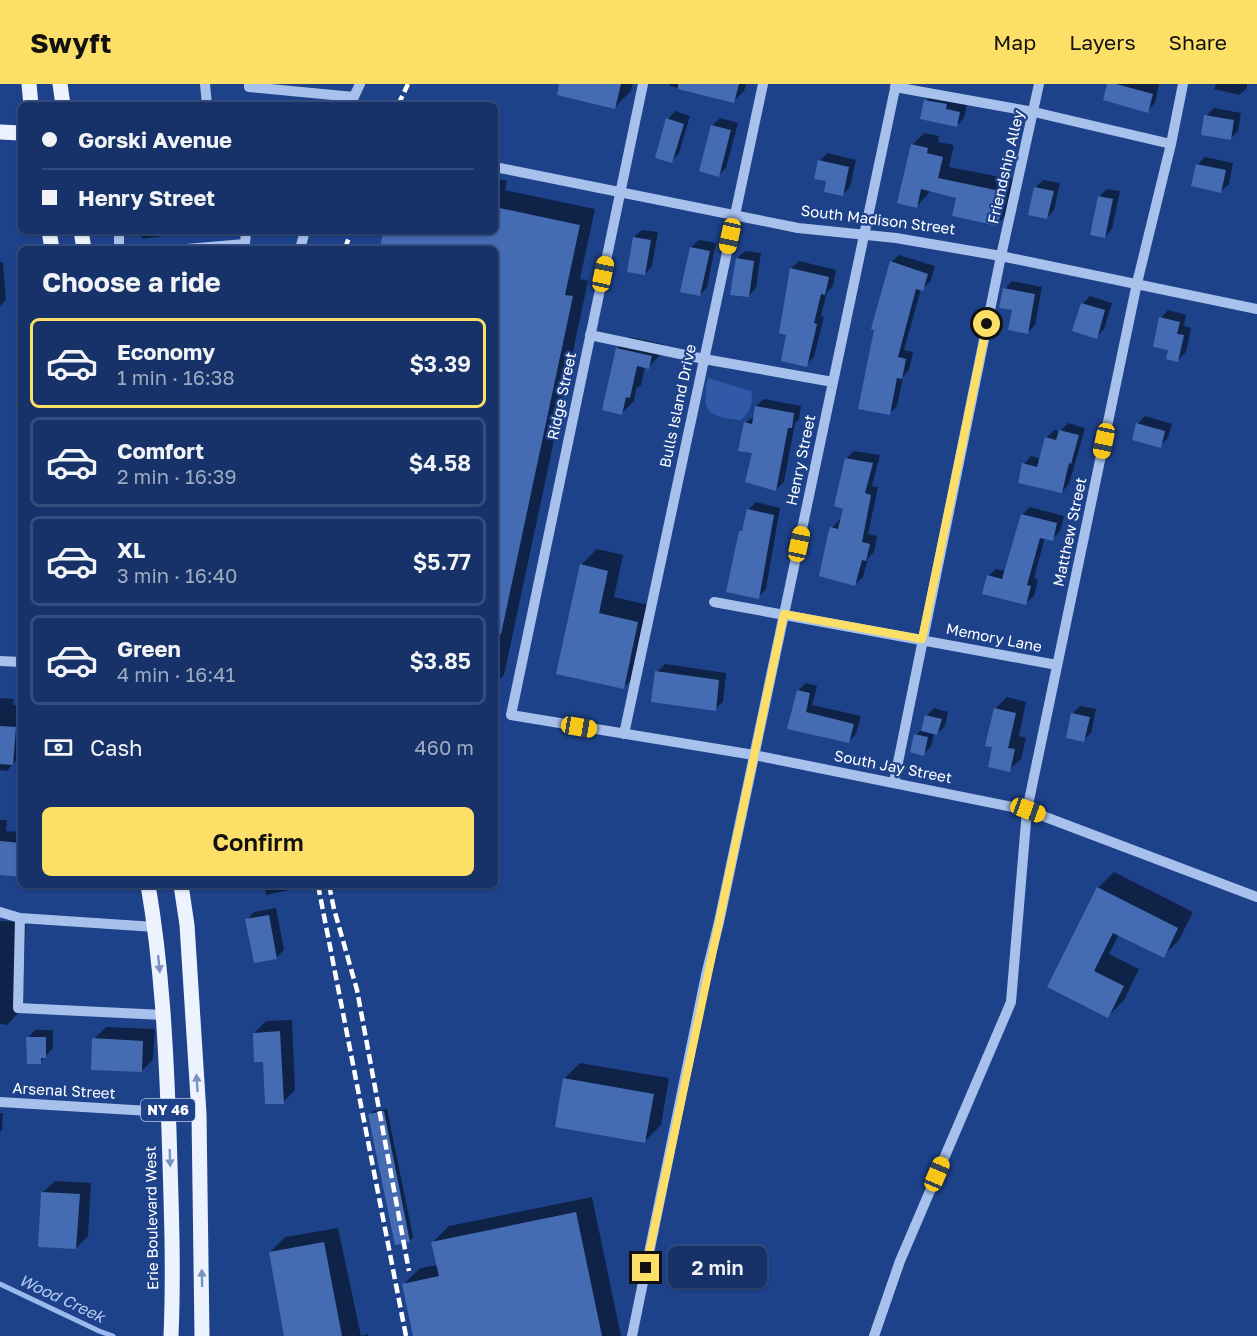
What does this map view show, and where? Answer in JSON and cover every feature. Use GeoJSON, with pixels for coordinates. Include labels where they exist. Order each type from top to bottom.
{"type":"FeatureCollection","features":[{"type":"Feature","properties":{"kind":"main road"},"geometry":{"type":"LineString","coordinates":[[29,84],[31,102]]}},
{"type":"Feature","properties":{"kind":"main road"},"geometry":{"type":"LineString","coordinates":[[60,84],[63,102]]}},
{"type":"Feature","properties":{"kind":"main road"},"geometry":{"type":"LineString","coordinates":[[0,132],[18,133]]}},
{"type":"Feature","properties":{"kind":"main road","name":"Erie Boulevard West"},"geometry":{"type":"LineString","coordinates":[[148,888],[164,1015],[172,1233],[171,1336]]}},
{"type":"Feature","properties":{"kind":"main road","name":"NY 46"},"geometry":{"type":"LineString","coordinates":[[181,888],[187,925],[199,1114],[202,1336]]}},
{"type":"Feature","properties":{"kind":"street"},"geometry":{"type":"LineString","coordinates":[[205,84],[207,102]]}},
{"type":"Feature","properties":{"kind":"street"},"geometry":{"type":"LineString","coordinates":[[249,84],[249,87],[352,101],[360,84]]}},
{"type":"Feature","properties":{"kind":"street","name":"Ridge Street"},"geometry":{"type":"LineString","coordinates":[[511,715],[643,84]]}},
{"type":"Feature","properties":{"kind":"street","name":"Bulls Island Drive"},"geometry":{"type":"LineString","coordinates":[[624,734],[763,84]]}},
{"type":"Feature","properties":{"kind":"street","name":"Friendship Alley"},"geometry":{"type":"LineString","coordinates":[[894,782],[1001,256],[1039,84]]}},
{"type":"Feature","properties":{"kind":"street","name":"Matthew Street"},"geometry":{"type":"LineString","coordinates":[[874,1336],[900,1261],[1011,1002],[1028,810],[1137,284],[1183,84]]}},
{"type":"Feature","properties":{"kind":"street"},"geometry":{"type":"LineString","coordinates":[[896,86],[1034,112],[1171,144]]}},
{"type":"Feature","properties":{"kind":"street","name":"Henry Street"},"geometry":{"type":"LineString","coordinates":[[632,1336],[896,86]]}},
{"type":"Feature","properties":{"kind":"street","name":"South Madison Street"},"geometry":{"type":"LineString","coordinates":[[498,168],[798,228],[896,238],[1001,256],[1257,309]]}},
{"type":"Feature","properties":{"kind":"street"},"geometry":{"type":"LineString","coordinates":[[221,246],[245,244],[246,234]]}},
{"type":"Feature","properties":{"kind":"street"},"geometry":{"type":"LineString","coordinates":[[590,335],[704,359],[833,382]]}},
{"type":"Feature","properties":{"kind":"street","name":"Memory Lane"},"geometry":{"type":"LineString","coordinates":[[714,603],[1057,665]]}},
{"type":"Feature","properties":{"kind":"street"},"geometry":{"type":"LineString","coordinates":[[0,661],[18,663]]}},
{"type":"Feature","properties":{"kind":"street","name":"South Jay Street"},"geometry":{"type":"LineString","coordinates":[[511,715],[754,755],[1028,810],[1257,897]]}},
{"type":"Feature","properties":{"kind":"street"},"geometry":{"type":"LineString","coordinates":[[0,912],[20,918],[155,927]]}},
{"type":"Feature","properties":{"kind":"street"},"geometry":{"type":"LineString","coordinates":[[20,918],[18,1008],[164,1015]]}},
{"type":"Feature","properties":{"kind":"street","name":"Arsenal Street"},"geometry":{"type":"LineString","coordinates":[[0,1102],[199,1114]]}},
{"type":"Feature","properties":{"kind":"shaded area"},"geometry":{"type":"Polygon","coordinates":[[[708,378],[751,391],[750,407],[741,420],[721,417],[709,411],[705,398],[708,378]]]}},
{"type":"Feature","properties":{"kind":"building"},"geometry":{"type":"Polygon","coordinates":[[[559,84],[621,84],[615,109],[557,95],[559,84]]]}},
{"type":"Feature","properties":{"kind":"building"},"geometry":{"type":"Polygon","coordinates":[[[678,84],[739,84],[734,103],[678,89],[678,84]]]}},
{"type":"Feature","properties":{"kind":"building"},"geometry":{"type":"Polygon","coordinates":[[[1107,84],[1116,84],[1153,94],[1148,113],[1103,100],[1107,84]]]}},
{"type":"Feature","properties":{"kind":"building"},"geometry":{"type":"Polygon","coordinates":[[[924,100],[947,104],[946,109],[960,112],[957,127],[920,119],[924,100]]]}},
{"type":"Feature","properties":{"kind":"building"},"geometry":{"type":"Polygon","coordinates":[[[1204,115],[1234,120],[1231,140],[1201,135],[1204,115]]]}},
{"type":"Feature","properties":{"kind":"building"},"geometry":{"type":"Polygon","coordinates":[[[666,118],[684,124],[672,163],[655,158],[666,118]]]}},
{"type":"Feature","properties":{"kind":"building"},"geometry":{"type":"Polygon","coordinates":[[[711,125],[731,130],[719,177],[699,171],[711,125]]]}},
{"type":"Feature","properties":{"kind":"building"},"geometry":{"type":"Polygon","coordinates":[[[911,144],[928,148],[927,153],[943,157],[938,178],[1005,192],[998,226],[952,216],[956,198],[921,189],[917,208],[897,203],[911,144]]]}},
{"type":"Feature","properties":{"kind":"building"},"geometry":{"type":"Polygon","coordinates":[[[818,160],[849,167],[843,196],[824,192],[826,181],[814,179],[818,160]]]}},
{"type":"Feature","properties":{"kind":"building"},"geometry":{"type":"Polygon","coordinates":[[[1196,164],[1226,170],[1221,193],[1191,186],[1196,164]]]}},
{"type":"Feature","properties":{"kind":"building"},"geometry":{"type":"Polygon","coordinates":[[[1034,187],[1054,191],[1047,219],[1028,215],[1034,187]]]}},
{"type":"Feature","properties":{"kind":"building"},"geometry":{"type":"Polygon","coordinates":[[[1098,196],[1113,199],[1105,238],[1090,235],[1098,196]]]}},
{"type":"Feature","properties":{"kind":"building"},"geometry":{"type":"Polygon","coordinates":[[[498,208],[580,225],[565,295],[573,296],[501,634],[498,634],[498,246],[380,246],[383,234],[498,234],[498,208]]]}},
{"type":"Feature","properties":{"kind":"building"},"geometry":{"type":"Polygon","coordinates":[[[633,237],[651,240],[645,275],[627,272],[633,237]]]}},
{"type":"Feature","properties":{"kind":"building"},"geometry":{"type":"Polygon","coordinates":[[[690,247],[710,251],[700,296],[680,292],[690,247]]]}},
{"type":"Feature","properties":{"kind":"building"},"geometry":{"type":"Polygon","coordinates":[[[736,258],[754,261],[749,297],[730,295],[736,258]]]}},
{"type":"Feature","properties":{"kind":"building"},"geometry":{"type":"Polygon","coordinates":[[[890,261],[928,274],[923,291],[916,289],[898,357],[906,359],[902,379],[897,378],[890,415],[858,409],[874,330],[871,329],[890,261]]]}},
{"type":"Feature","properties":{"kind":"building"},"geometry":{"type":"Polygon","coordinates":[[[790,268],[829,277],[825,295],[821,294],[807,367],[781,361],[786,335],[779,333],[790,268]]]}},
{"type":"Feature","properties":{"kind":"building"},"geometry":{"type":"Polygon","coordinates":[[[1003,288],[1035,294],[1028,334],[1008,330],[1012,310],[999,308],[1003,288]]]}},
{"type":"Feature","properties":{"kind":"building"},"geometry":{"type":"Polygon","coordinates":[[[1081,303],[1105,310],[1097,339],[1072,331],[1081,303]]]}},
{"type":"Feature","properties":{"kind":"building"},"geometry":{"type":"Polygon","coordinates":[[[1159,317],[1180,322],[1177,334],[1184,335],[1178,362],[1166,359],[1168,350],[1153,347],[1159,317]]]}},
{"type":"Feature","properties":{"kind":"building"},"geometry":{"type":"Polygon","coordinates":[[[616,348],[652,356],[649,369],[637,366],[630,398],[626,397],[622,415],[602,410],[616,348]]]}},
{"type":"Feature","properties":{"kind":"building"},"geometry":{"type":"Polygon","coordinates":[[[755,406],[794,413],[792,428],[788,428],[776,491],[745,482],[752,453],[738,451],[744,422],[752,424],[755,406]]]}},
{"type":"Feature","properties":{"kind":"building"},"geometry":{"type":"Polygon","coordinates":[[[1136,423],[1165,431],[1161,448],[1132,440],[1136,423]]]}},
{"type":"Feature","properties":{"kind":"building"},"geometry":{"type":"Polygon","coordinates":[[[1059,430],[1079,435],[1062,493],[1018,483],[1022,463],[1037,467],[1045,437],[1056,440],[1059,430]]]}},
{"type":"Feature","properties":{"kind":"building"},"geometry":{"type":"Polygon","coordinates":[[[845,458],[873,463],[865,493],[871,495],[862,542],[870,544],[866,561],[862,560],[855,586],[819,576],[830,527],[838,529],[843,509],[834,506],[845,458]]]}},
{"type":"Feature","properties":{"kind":"building"},"geometry":{"type":"Polygon","coordinates":[[[747,509],[774,515],[759,599],[726,592],[739,531],[742,531],[747,509]]]}},
{"type":"Feature","properties":{"kind":"building"},"geometry":{"type":"Polygon","coordinates":[[[1021,514],[1057,523],[1053,541],[1040,538],[1027,585],[1031,586],[1026,605],[982,594],[987,575],[1002,579],[1021,514]]]}},
{"type":"Feature","properties":{"kind":"building"},"geometry":{"type":"Polygon","coordinates":[[[580,564],[608,571],[599,613],[638,622],[624,689],[556,674],[580,564]]]}},
{"type":"Feature","properties":{"kind":"building"},"geometry":{"type":"Polygon","coordinates":[[[655,671],[719,680],[716,711],[651,702],[655,671]]]}},
{"type":"Feature","properties":{"kind":"building"},"geometry":{"type":"Polygon","coordinates":[[[797,690],[810,693],[806,712],[854,724],[849,743],[787,729],[797,690]]]}},
{"type":"Feature","properties":{"kind":"building"},"geometry":{"type":"Polygon","coordinates":[[[994,708],[1016,713],[1008,748],[1015,749],[1010,772],[988,767],[992,747],[985,746],[994,708]]]}},
{"type":"Feature","properties":{"kind":"building"},"geometry":{"type":"Polygon","coordinates":[[[1071,713],[1090,717],[1084,742],[1066,738],[1071,713]]]}},
{"type":"Feature","properties":{"kind":"building"},"geometry":{"type":"Polygon","coordinates":[[[925,715],[942,719],[937,735],[921,731],[925,715]]]}},
{"type":"Feature","properties":{"kind":"building"},"geometry":{"type":"Polygon","coordinates":[[[0,726],[16,727],[13,765],[0,764],[0,726]]]}},
{"type":"Feature","properties":{"kind":"building"},"geometry":{"type":"Polygon","coordinates":[[[914,734],[928,737],[924,756],[910,752],[914,734]]]}},
{"type":"Feature","properties":{"kind":"building"},"geometry":{"type":"Polygon","coordinates":[[[0,841],[18,843],[18,877],[0,875],[0,841]]]}},
{"type":"Feature","properties":{"kind":"building"},"geometry":{"type":"Polygon","coordinates":[[[1097,887],[1178,928],[1164,958],[1113,933],[1094,971],[1124,986],[1108,1018],[1047,987],[1097,887]]]}},
{"type":"Feature","properties":{"kind":"building"},"geometry":{"type":"Polygon","coordinates":[[[269,915],[277,959],[254,963],[245,919],[269,915]]]}},
{"type":"Feature","properties":{"kind":"building"},"geometry":{"type":"Polygon","coordinates":[[[280,1031],[284,1104],[265,1104],[263,1062],[254,1062],[253,1033],[280,1031]]]}},
{"type":"Feature","properties":{"kind":"building"},"geometry":{"type":"Polygon","coordinates":[[[26,1037],[46,1037],[46,1058],[41,1058],[41,1064],[27,1064],[26,1037]]]}},
{"type":"Feature","properties":{"kind":"building"},"geometry":{"type":"Polygon","coordinates":[[[92,1038],[143,1041],[142,1072],[91,1070],[92,1038]]]}},
{"type":"Feature","properties":{"kind":"building"},"geometry":{"type":"Polygon","coordinates":[[[563,1078],[654,1094],[645,1143],[555,1127],[563,1078]]]}},
{"type":"Feature","properties":{"kind":"building"},"geometry":{"type":"Polygon","coordinates":[[[384,1111],[410,1242],[395,1245],[368,1114],[384,1111]]]}},
{"type":"Feature","properties":{"kind":"building"},"geometry":{"type":"Polygon","coordinates":[[[41,1192],[80,1194],[76,1249],[38,1247],[41,1192]]]}},
{"type":"Feature","properties":{"kind":"building"},"geometry":{"type":"Polygon","coordinates":[[[576,1212],[602,1336],[413,1336],[402,1284],[439,1276],[431,1242],[576,1212]]]}},
{"type":"Feature","properties":{"kind":"building"},"geometry":{"type":"Polygon","coordinates":[[[324,1242],[342,1336],[284,1336],[269,1252],[324,1242]]]}},
{"type":"Feature","properties":{"kind":"waterway","name":"Wood Creek"},"geometry":{"type":"LineString","coordinates":[[0,1284],[113,1336]]}},
{"type":"Feature","properties":{"kind":"railway"},"geometry":{"type":"LineString","coordinates":[[399,102],[408,84]]}},
{"type":"Feature","properties":{"kind":"railway"},"geometry":{"type":"LineString","coordinates":[[346,246],[350,234]]}},
{"type":"Feature","properties":{"kind":"railway"},"geometry":{"type":"LineString","coordinates":[[319,888],[406,1336]]}},
{"type":"Feature","properties":{"kind":"railway"},"geometry":{"type":"LineString","coordinates":[[330,888],[357,990],[409,1271]]}},
{"type":"Feature","properties":{"kind":"route"},"geometry":{"type":"LineString","coordinates":[[646,1268],[784,614],[922,639],[987,324]]}}]}
